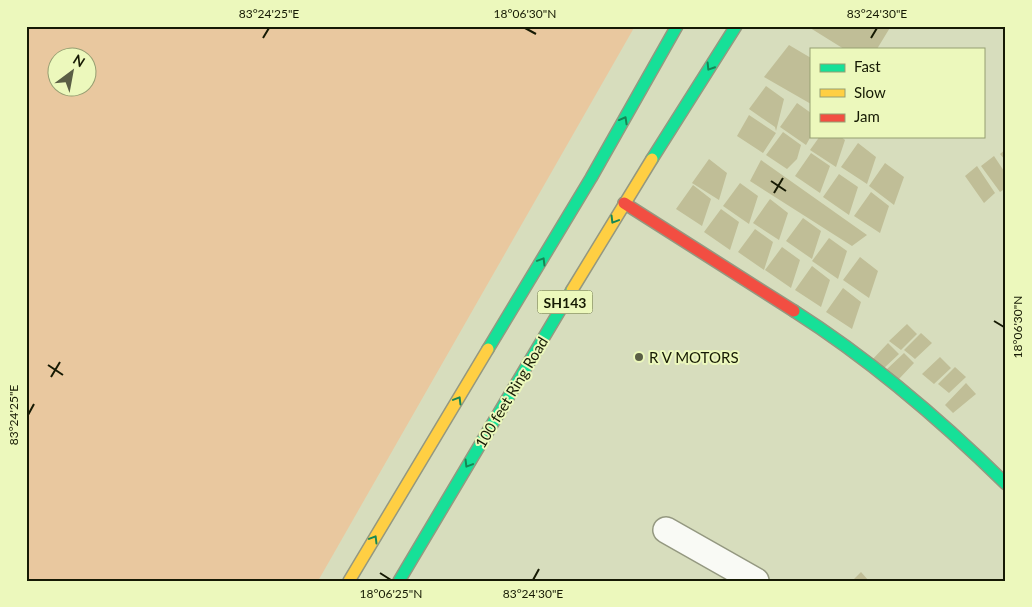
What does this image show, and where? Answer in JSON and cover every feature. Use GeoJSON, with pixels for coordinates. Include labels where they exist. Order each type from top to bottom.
{"type":"FeatureCollection","features":[{"type":"Feature","properties":{"kind":"main road","name":"SH143"},"geometry":{"type":"LineString","coordinates":[[349,581],[592,178],[677,26]]}},
{"type":"Feature","properties":{"kind":"main road","name":"100 feet Ring Road"},"geometry":{"type":"LineString","coordinates":[[398,581],[624,203],[736,26]]}},
{"type":"Feature","properties":{"kind":"main road"},"geometry":{"type":"LineString","coordinates":[[624,203],[822,329],[908,394],[967,446],[1006,484]]}},
{"type":"Feature","properties":{"kind":"street"},"geometry":{"type":"LineString","coordinates":[[666,530],[756,581]]}},
{"type":"Feature","properties":{"kind":"shaded area"},"geometry":{"type":"Polygon","coordinates":[[[26,26],[635,26],[318,581],[26,581],[26,26]]]}},
{"type":"Feature","properties":{"kind":"building"},"geometry":{"type":"Polygon","coordinates":[[[807,26],[891,26],[878,48],[842,48],[807,26]]]}},
{"type":"Feature","properties":{"kind":"building"},"geometry":{"type":"Polygon","coordinates":[[[789,45],[810,57],[810,103],[764,77],[789,45]]]}},
{"type":"Feature","properties":{"kind":"building"},"geometry":{"type":"Polygon","coordinates":[[[766,86],[784,99],[776,131],[775,127],[749,109],[766,86]]]}},
{"type":"Feature","properties":{"kind":"building"},"geometry":{"type":"Polygon","coordinates":[[[797,103],[810,112],[810,138],[806,145],[780,127],[797,103]]]}},
{"type":"Feature","properties":{"kind":"building"},"geometry":{"type":"Polygon","coordinates":[[[749,115],[776,133],[763,153],[737,136],[749,115]]]}},
{"type":"Feature","properties":{"kind":"building"},"geometry":{"type":"Polygon","coordinates":[[[783,132],[801,145],[797,159],[787,169],[766,155],[783,132]]]}},
{"type":"Feature","properties":{"kind":"building"},"geometry":{"type":"Polygon","coordinates":[[[819,138],[842,138],[845,140],[836,167],[810,150],[819,138]]]}},
{"type":"Feature","properties":{"kind":"building"},"geometry":{"type":"Polygon","coordinates":[[[858,143],[876,157],[867,184],[841,167],[858,143]]]}},
{"type":"Feature","properties":{"kind":"building"},"geometry":{"type":"Polygon","coordinates":[[[1006,149],[1006,161],[1000,154],[1006,149]]]}},
{"type":"Feature","properties":{"kind":"building"},"geometry":{"type":"Polygon","coordinates":[[[811,153],[830,166],[820,193],[795,176],[811,153]]]}},
{"type":"Feature","properties":{"kind":"building"},"geometry":{"type":"Polygon","coordinates":[[[994,156],[1006,174],[1006,188],[1000,192],[981,166],[994,156]]]}},
{"type":"Feature","properties":{"kind":"building"},"geometry":{"type":"Polygon","coordinates":[[[709,159],[727,173],[719,200],[692,183],[709,159]]]}},
{"type":"Feature","properties":{"kind":"building"},"geometry":{"type":"Polygon","coordinates":[[[761,160],[867,235],[852,246],[750,181],[761,160]]]}},
{"type":"Feature","properties":{"kind":"building"},"geometry":{"type":"Polygon","coordinates":[[[885,163],[904,177],[894,205],[869,186],[885,163]]]}},
{"type":"Feature","properties":{"kind":"building"},"geometry":{"type":"Polygon","coordinates":[[[977,166],[995,193],[984,203],[965,176],[977,166]]]}},
{"type":"Feature","properties":{"kind":"building"},"geometry":{"type":"Polygon","coordinates":[[[839,174],[858,187],[849,215],[823,197],[839,174]]]}},
{"type":"Feature","properties":{"kind":"building"},"geometry":{"type":"Polygon","coordinates":[[[740,183],[758,196],[749,224],[723,206],[740,183]]]}},
{"type":"Feature","properties":{"kind":"building"},"geometry":{"type":"Polygon","coordinates":[[[693,185],[711,199],[702,226],[676,209],[693,185]]]}},
{"type":"Feature","properties":{"kind":"building"},"geometry":{"type":"Polygon","coordinates":[[[871,192],[889,206],[880,233],[854,216],[871,192]]]}},
{"type":"Feature","properties":{"kind":"building"},"geometry":{"type":"Polygon","coordinates":[[[770,199],[788,213],[779,240],[753,223],[770,199]]]}},
{"type":"Feature","properties":{"kind":"building"},"geometry":{"type":"Polygon","coordinates":[[[721,209],[739,222],[730,250],[704,232],[721,209]]]}},
{"type":"Feature","properties":{"kind":"building"},"geometry":{"type":"Polygon","coordinates":[[[803,218],[821,231],[812,259],[786,241],[803,218]]]}},
{"type":"Feature","properties":{"kind":"building"},"geometry":{"type":"Polygon","coordinates":[[[755,229],[773,242],[764,270],[738,252],[755,229]]]}},
{"type":"Feature","properties":{"kind":"building"},"geometry":{"type":"Polygon","coordinates":[[[829,238],[847,251],[838,279],[812,261],[829,238]]]}},
{"type":"Feature","properties":{"kind":"building"},"geometry":{"type":"Polygon","coordinates":[[[782,247],[800,260],[791,288],[765,270],[782,247]]]}},
{"type":"Feature","properties":{"kind":"building"},"geometry":{"type":"Polygon","coordinates":[[[860,257],[878,271],[869,298],[843,280],[860,257]]]}},
{"type":"Feature","properties":{"kind":"building"},"geometry":{"type":"Polygon","coordinates":[[[812,266],[830,280],[821,307],[795,290],[812,266]]]}},
{"type":"Feature","properties":{"kind":"building"},"geometry":{"type":"Polygon","coordinates":[[[843,288],[861,302],[852,329],[826,312],[843,288]]]}},
{"type":"Feature","properties":{"kind":"building"},"geometry":{"type":"Polygon","coordinates":[[[907,324],[917,334],[901,350],[889,341],[907,324]]]}},
{"type":"Feature","properties":{"kind":"building"},"geometry":{"type":"Polygon","coordinates":[[[921,333],[932,343],[915,359],[904,350],[921,333]]]}},
{"type":"Feature","properties":{"kind":"building"},"geometry":{"type":"Polygon","coordinates":[[[888,343],[899,354],[882,370],[871,361],[888,343]]]}},
{"type":"Feature","properties":{"kind":"building"},"geometry":{"type":"Polygon","coordinates":[[[904,353],[914,363],[898,380],[886,370],[904,353]]]}},
{"type":"Feature","properties":{"kind":"building"},"geometry":{"type":"Polygon","coordinates":[[[940,357],[951,368],[934,384],[922,374],[940,357]]]}},
{"type":"Feature","properties":{"kind":"building"},"geometry":{"type":"Polygon","coordinates":[[[955,367],[966,377],[949,393],[938,384],[955,367]]]}},
{"type":"Feature","properties":{"kind":"building"},"geometry":{"type":"Polygon","coordinates":[[[966,383],[976,394],[953,413],[945,405],[966,383]]]}},
{"type":"Feature","properties":{"kind":"building"},"geometry":{"type":"Polygon","coordinates":[[[861,572],[869,581],[852,581],[861,572]]]}},
{"type":"Feature","properties":{"kind":"traffic: fast"},"geometry":{"type":"LineString","coordinates":[[488,349],[591,178],[677,26]]}},
{"type":"Feature","properties":{"kind":"traffic: fast"},"geometry":{"type":"LineString","coordinates":[[652,159],[736,26]]}},
{"type":"Feature","properties":{"kind":"traffic: fast"},"geometry":{"type":"LineString","coordinates":[[399,581],[572,290]]}},
{"type":"Feature","properties":{"kind":"traffic: fast"},"geometry":{"type":"LineString","coordinates":[[794,311],[878,370],[931,414],[1006,484]]}},
{"type":"Feature","properties":{"kind":"traffic: slow"},"geometry":{"type":"LineString","coordinates":[[572,290],[652,159]]}},
{"type":"Feature","properties":{"kind":"traffic: slow"},"geometry":{"type":"LineString","coordinates":[[349,581],[488,349]]}},
{"type":"Feature","properties":{"kind":"traffic: jam"},"geometry":{"type":"LineString","coordinates":[[624,203],[794,311]]}},
{"type":"Feature","properties":{"kind":"place","name":"R V MOTORS"},"geometry":{"type":"Point","coordinates":[639,357]}}]}
